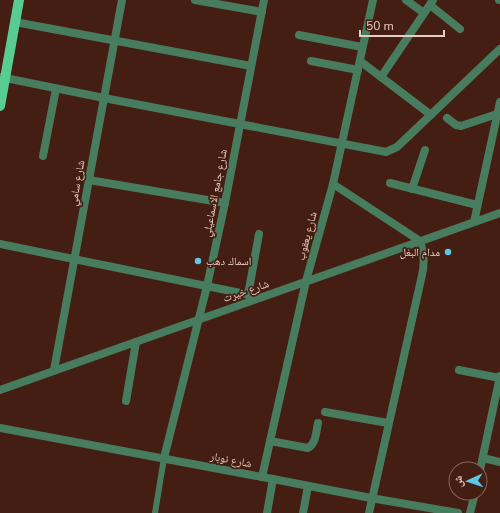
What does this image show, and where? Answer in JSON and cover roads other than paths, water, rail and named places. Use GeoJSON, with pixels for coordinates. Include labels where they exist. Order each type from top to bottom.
{"type":"FeatureCollection","features":[{"type":"Feature","properties":{"kind":"main road"},"geometry":{"type":"LineString","coordinates":[[0,106],[3,77],[19,0]]}},
{"type":"Feature","properties":{"kind":"street","name":"شارع سامي"},"geometry":{"type":"LineString","coordinates":[[54,370],[122,0]]}},
{"type":"Feature","properties":{"kind":"street"},"geometry":{"type":"LineString","coordinates":[[195,0],[262,12]]}},
{"type":"Feature","properties":{"kind":"street","name":"شارع جامع الاسماعيلي"},"geometry":{"type":"LineString","coordinates":[[164,458],[207,286],[225,203],[264,0]]}},
{"type":"Feature","properties":{"kind":"street","name":"شارع يعقوب"},"geometry":{"type":"LineString","coordinates":[[262,477],[306,281],[333,184],[373,0]]}},
{"type":"Feature","properties":{"kind":"street"},"geometry":{"type":"LineString","coordinates":[[406,0],[424,13]]}},
{"type":"Feature","properties":{"kind":"street"},"geometry":{"type":"LineString","coordinates":[[381,77],[431,3],[460,29]]}},
{"type":"Feature","properties":{"kind":"street"},"geometry":{"type":"LineString","coordinates":[[15,22],[251,66]]}},
{"type":"Feature","properties":{"kind":"street"},"geometry":{"type":"LineString","coordinates":[[299,36],[362,48]]}},
{"type":"Feature","properties":{"kind":"street"},"geometry":{"type":"LineString","coordinates":[[3,77],[56,89],[386,152],[397,147],[500,49]]}},
{"type":"Feature","properties":{"kind":"street"},"geometry":{"type":"LineString","coordinates":[[311,61],[358,70]]}},
{"type":"Feature","properties":{"kind":"street"},"geometry":{"type":"LineString","coordinates":[[360,61],[431,115]]}},
{"type":"Feature","properties":{"kind":"street"},"geometry":{"type":"LineString","coordinates":[[43,156],[56,89]]}},
{"type":"Feature","properties":{"kind":"street"},"geometry":{"type":"LineString","coordinates":[[474,222],[500,102]]}},
{"type":"Feature","properties":{"kind":"street"},"geometry":{"type":"LineString","coordinates":[[447,118],[456,125],[461,126],[497,114]]}},
{"type":"Feature","properties":{"kind":"street"},"geometry":{"type":"LineString","coordinates":[[412,189],[425,150]]}},
{"type":"Feature","properties":{"kind":"street"},"geometry":{"type":"LineString","coordinates":[[89,180],[225,203]]}},
{"type":"Feature","properties":{"kind":"street"},"geometry":{"type":"LineString","coordinates":[[390,183],[477,205]]}},
{"type":"Feature","properties":{"kind":"street"},"geometry":{"type":"LineString","coordinates":[[333,184],[420,241],[425,258],[368,513]]}},
{"type":"Feature","properties":{"kind":"street","name":"شارع خيرت"},"geometry":{"type":"LineString","coordinates":[[0,390],[500,213]]}},
{"type":"Feature","properties":{"kind":"street"},"geometry":{"type":"LineString","coordinates":[[248,295],[259,234]]}},
{"type":"Feature","properties":{"kind":"street"},"geometry":{"type":"LineString","coordinates":[[0,244],[260,297]]}},
{"type":"Feature","properties":{"kind":"street"},"geometry":{"type":"LineString","coordinates":[[126,400],[136,342]]}},
{"type":"Feature","properties":{"kind":"street"},"geometry":{"type":"LineString","coordinates":[[459,370],[500,377],[482,461]]}},
{"type":"Feature","properties":{"kind":"street"},"geometry":{"type":"LineString","coordinates":[[325,412],[388,423]]}},
{"type":"Feature","properties":{"kind":"street"},"geometry":{"type":"LineString","coordinates":[[270,442],[308,448],[314,443],[318,424]]}},
{"type":"Feature","properties":{"kind":"street","name":"شارع نوبار"},"geometry":{"type":"LineString","coordinates":[[0,428],[458,513]]}},
{"type":"Feature","properties":{"kind":"street"},"geometry":{"type":"LineString","coordinates":[[483,458],[500,462]]}},
{"type":"Feature","properties":{"kind":"street"},"geometry":{"type":"LineString","coordinates":[[267,513],[273,479]]}},
{"type":"Feature","properties":{"kind":"street"},"geometry":{"type":"LineString","coordinates":[[303,513],[308,486]]}},
{"type":"Feature","properties":{"kind":"street"},"geometry":{"type":"LineString","coordinates":[[470,513],[473,501]]}},
{"type":"Feature","properties":{"kind":"lane"},"geometry":{"type":"LineString","coordinates":[[155,513],[164,458]]}},
{"type":"Feature","properties":{"kind":"place","name":"مدام البغل"},"geometry":{"type":"Point","coordinates":[448,252]}},
{"type":"Feature","properties":{"kind":"place","name":"اسماك دهب"},"geometry":{"type":"Point","coordinates":[198,261]}}]}
